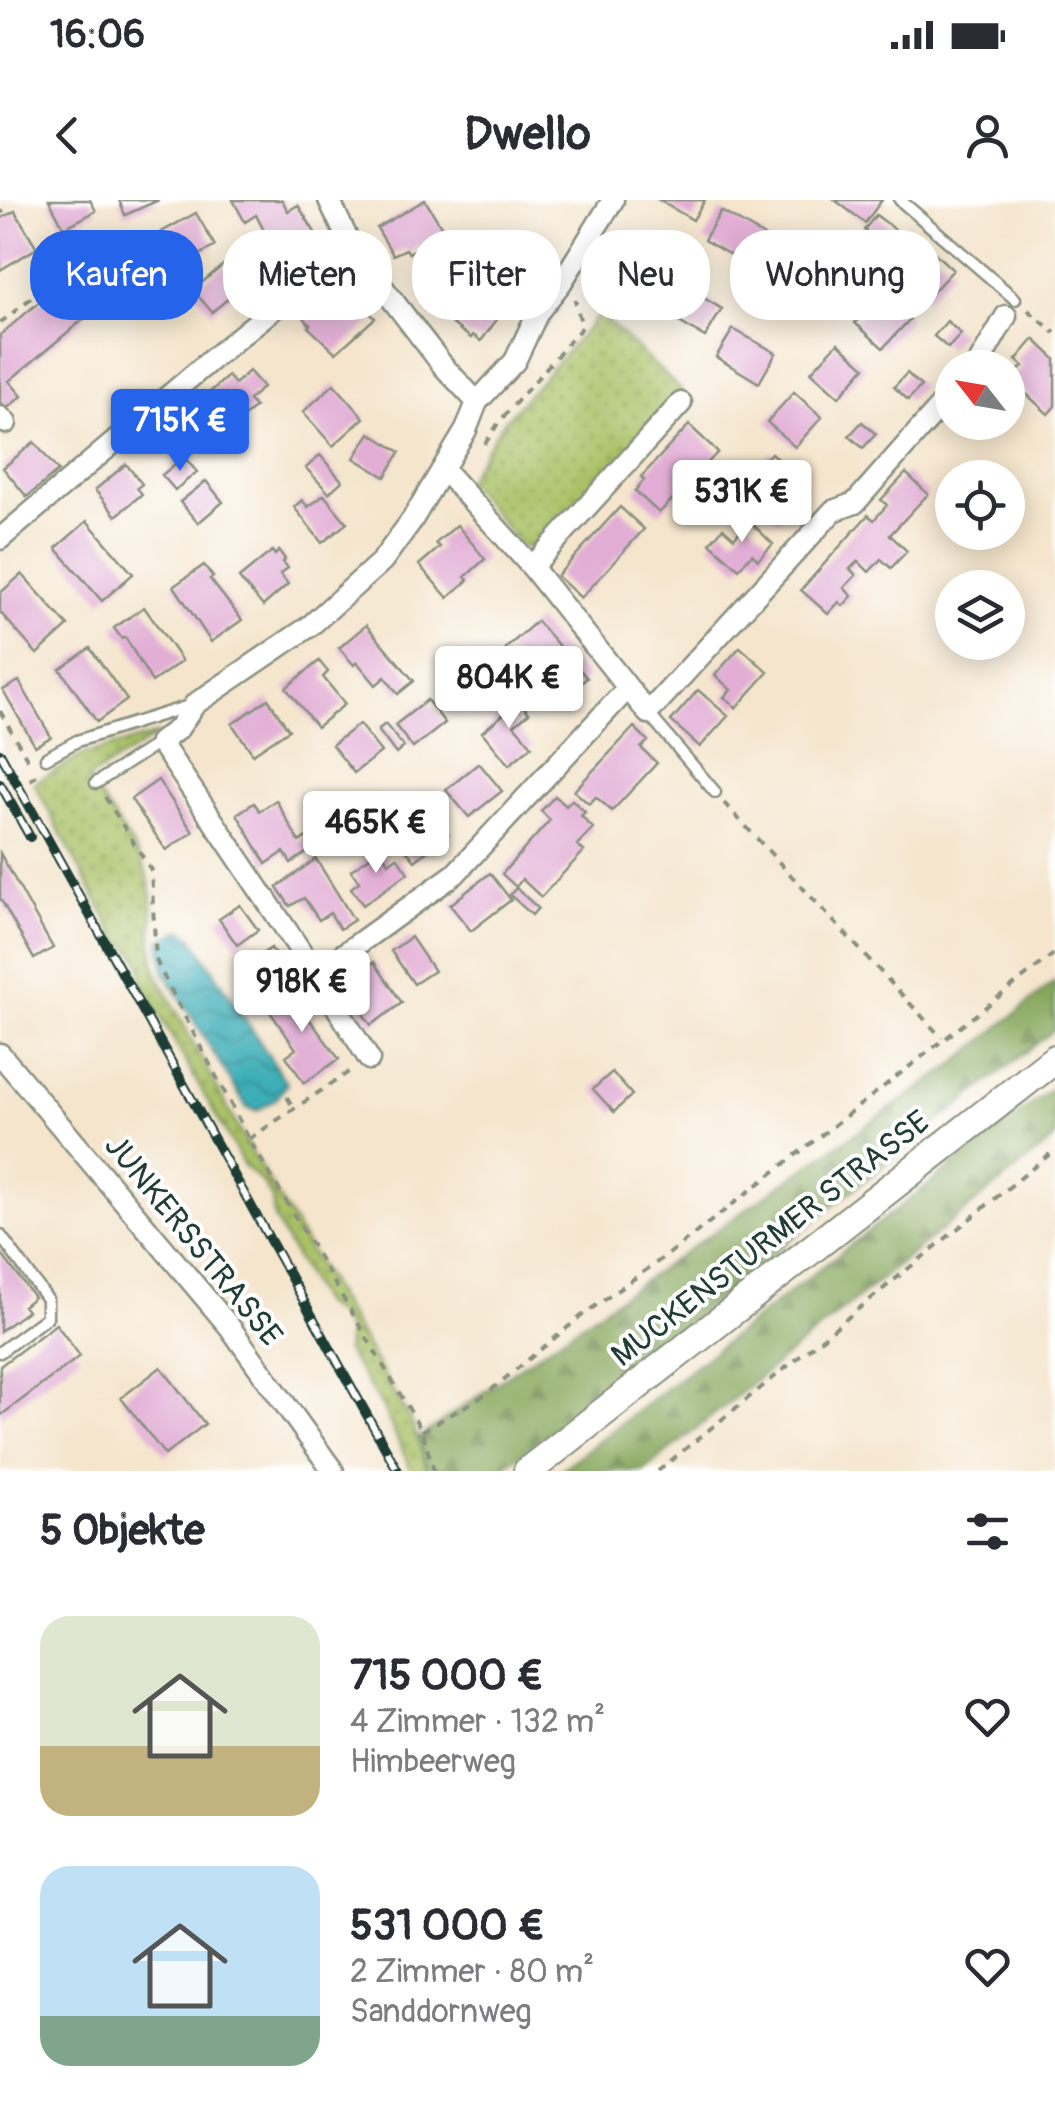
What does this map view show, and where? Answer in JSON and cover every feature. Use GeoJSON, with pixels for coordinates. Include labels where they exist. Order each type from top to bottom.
{"type":"FeatureCollection","features":[{"type":"Feature","properties":{"kind":"main road","name":"MUCKENSTURMER STRASSE"},"geometry":{"type":"LineString","coordinates":[[528,1471],[1055,1059]]}},
{"type":"Feature","properties":{"kind":"street"},"geometry":{"type":"LineString","coordinates":[[329,200],[343,230]]}},
{"type":"Feature","properties":{"kind":"street"},"geometry":{"type":"LineString","coordinates":[[369,1059],[160,742],[178,730],[195,704],[310,626],[371,572],[450,477],[477,402],[515,360],[538,312],[613,200]]}},
{"type":"Feature","properties":{"kind":"street"},"geometry":{"type":"LineString","coordinates":[[392,299],[444,367],[477,402]]}},
{"type":"Feature","properties":{"kind":"street"},"geometry":{"type":"LineString","coordinates":[[986,350],[1011,308]]}},
{"type":"Feature","properties":{"kind":"street"},"geometry":{"type":"LineString","coordinates":[[0,539],[260,320]]}},
{"type":"Feature","properties":{"kind":"street"},"geometry":{"type":"LineString","coordinates":[[532,567],[681,403]]}},
{"type":"Feature","properties":{"kind":"street"},"geometry":{"type":"LineString","coordinates":[[450,477],[532,567],[648,714],[833,511],[854,503],[935,412]]}},
{"type":"Feature","properties":{"kind":"street"},"geometry":{"type":"LineString","coordinates":[[316,974],[456,874],[628,688]]}},
{"type":"Feature","properties":{"kind":"street","name":"JUNKERSSTRASSE"},"geometry":{"type":"LineString","coordinates":[[0,1054],[231,1328],[333,1471]]}},
{"type":"Feature","properties":{"kind":"lane"},"geometry":{"type":"LineString","coordinates":[[900,200],[1011,308]]}},
{"type":"Feature","properties":{"kind":"lane"},"geometry":{"type":"LineString","coordinates":[[46,758],[116,726],[156,719],[195,704]]}},
{"type":"Feature","properties":{"kind":"lane"},"geometry":{"type":"LineString","coordinates":[[648,714],[714,792]]}},
{"type":"Feature","properties":{"kind":"lane"},"geometry":{"type":"LineString","coordinates":[[96,783],[160,742]]}},
{"type":"Feature","properties":{"kind":"lane"},"geometry":{"type":"LineString","coordinates":[[0,1236],[48,1299],[48,1317],[0,1352]]}},
{"type":"Feature","properties":{"kind":"path"},"geometry":{"type":"LineString","coordinates":[[450,477],[582,327],[572,286]]}},
{"type":"Feature","properties":{"kind":"path"},"geometry":{"type":"LineString","coordinates":[[0,324],[30,299]]}},
{"type":"Feature","properties":{"kind":"path"},"geometry":{"type":"LineString","coordinates":[[1011,308],[1055,333]]}},
{"type":"Feature","properties":{"kind":"path"},"geometry":{"type":"LineString","coordinates":[[0,712],[31,766]]}},
{"type":"Feature","properties":{"kind":"path"},"geometry":{"type":"LineString","coordinates":[[96,783],[151,870],[156,960],[248,1139],[422,1431],[434,1471]]}},
{"type":"Feature","properties":{"kind":"path"},"geometry":{"type":"LineString","coordinates":[[714,792],[944,1040]]}},
{"type":"Feature","properties":{"kind":"path"},"geometry":{"type":"LineString","coordinates":[[422,1431],[485,1395],[584,1314],[670,1253],[1055,953]]}},
{"type":"Feature","properties":{"kind":"path"},"geometry":{"type":"LineString","coordinates":[[248,1139],[369,1059]]}},
{"type":"Feature","properties":{"kind":"path"},"geometry":{"type":"LineString","coordinates":[[287,1097],[294,1109]]}},
{"type":"Feature","properties":{"kind":"path"},"geometry":{"type":"LineString","coordinates":[[658,1471],[1055,1150]]}},
{"type":"Feature","properties":{"kind":"green space"},"geometry":{"type":"Polygon","coordinates":[[[595,320],[606,320],[682,391],[540,547],[522,547],[466,481],[502,424],[595,320]]]}},
{"type":"Feature","properties":{"kind":"green space"},"geometry":{"type":"Polygon","coordinates":[[[159,734],[88,779],[146,873],[152,897],[152,949],[157,974],[245,1141],[413,1425],[428,1471],[412,1471],[382,1406],[346,1351],[348,1333],[338,1315],[321,1303],[274,1218],[272,1199],[264,1184],[245,1167],[142,984],[138,958],[118,940],[34,783],[85,754],[159,734]]]}},
{"type":"Feature","properties":{"kind":"green space"},"geometry":{"type":"Polygon","coordinates":[[[1055,981],[1055,1029],[500,1471],[428,1471],[418,1438],[956,1063],[1055,981]]]}},
{"type":"Feature","properties":{"kind":"green space"},"geometry":{"type":"Polygon","coordinates":[[[1055,1086],[1055,1138],[644,1471],[560,1471],[1055,1086]]]}},
{"type":"Feature","properties":{"kind":"water"},"geometry":{"type":"Polygon","coordinates":[[[182,930],[192,937],[287,1084],[277,1098],[257,1111],[247,1108],[165,973],[160,941],[182,930]]]}},
{"type":"Feature","properties":{"kind":"building"},"geometry":{"type":"Polygon","coordinates":[[[49,200],[90,200],[96,211],[64,228],[49,200]]]}},
{"type":"Feature","properties":{"kind":"building"},"geometry":{"type":"Polygon","coordinates":[[[119,200],[159,200],[125,215],[119,200]]]}},
{"type":"Feature","properties":{"kind":"building"},"geometry":{"type":"Polygon","coordinates":[[[233,200],[282,200],[288,211],[298,205],[313,230],[264,230],[256,215],[245,222],[233,200]]]}},
{"type":"Feature","properties":{"kind":"building"},"geometry":{"type":"Polygon","coordinates":[[[425,200],[443,230],[412,230],[412,251],[406,249],[393,255],[392,230],[377,228],[425,200]]]}},
{"type":"Feature","properties":{"kind":"building"},"geometry":{"type":"Polygon","coordinates":[[[659,200],[705,200],[693,220],[659,200]]]}},
{"type":"Feature","properties":{"kind":"building"},"geometry":{"type":"Polygon","coordinates":[[[835,200],[882,200],[865,223],[835,200]]]}},
{"type":"Feature","properties":{"kind":"building"},"geometry":{"type":"Polygon","coordinates":[[[15,211],[30,236],[30,252],[0,270],[0,219],[15,211]]]}},
{"type":"Feature","properties":{"kind":"building"},"geometry":{"type":"Polygon","coordinates":[[[721,211],[754,230],[730,230],[730,255],[710,243],[710,230],[721,211]]]}},
{"type":"Feature","properties":{"kind":"building"},"geometry":{"type":"Polygon","coordinates":[[[196,213],[215,246],[203,253],[203,230],[165,230],[196,213]]]}},
{"type":"Feature","properties":{"kind":"building"},"geometry":{"type":"Polygon","coordinates":[[[876,215],[896,230],[864,230],[876,215]]]}},
{"type":"Feature","properties":{"kind":"building"},"geometry":{"type":"Polygon","coordinates":[[[940,258],[953,270],[940,284],[940,258]]]}},
{"type":"Feature","properties":{"kind":"building"},"geometry":{"type":"Polygon","coordinates":[[[223,265],[223,303],[212,312],[203,302],[203,282],[223,265]]]}},
{"type":"Feature","properties":{"kind":"building"},"geometry":{"type":"Polygon","coordinates":[[[710,302],[722,309],[705,337],[676,320],[710,320],[710,302]]]}},
{"type":"Feature","properties":{"kind":"building"},"geometry":{"type":"Polygon","coordinates":[[[30,310],[30,320],[82,320],[9,381],[22,396],[6,409],[0,402],[0,335],[30,310]]]}},
{"type":"Feature","properties":{"kind":"building"},"geometry":{"type":"Polygon","coordinates":[[[306,320],[373,320],[336,353],[306,320]]]}},
{"type":"Feature","properties":{"kind":"building"},"geometry":{"type":"Polygon","coordinates":[[[447,320],[497,320],[481,341],[473,335],[471,338],[447,320]]]}},
{"type":"Feature","properties":{"kind":"building"},"geometry":{"type":"Polygon","coordinates":[[[858,320],[909,320],[883,348],[855,323],[858,320]]]}},
{"type":"Feature","properties":{"kind":"building"},"geometry":{"type":"Polygon","coordinates":[[[947,321],[961,334],[948,348],[934,336],[947,321]]]}},
{"type":"Feature","properties":{"kind":"building"},"geometry":{"type":"Polygon","coordinates":[[[733,329],[776,353],[759,383],[716,357],[733,329]]]}},
{"type":"Feature","properties":{"kind":"building"},"geometry":{"type":"Polygon","coordinates":[[[1034,339],[1055,359],[1055,406],[1048,414],[1025,393],[1025,350],[1034,339]]]}},
{"type":"Feature","properties":{"kind":"building"},"geometry":{"type":"Polygon","coordinates":[[[838,343],[865,367],[839,397],[811,372],[838,343]]]}},
{"type":"Feature","properties":{"kind":"building"},"geometry":{"type":"Polygon","coordinates":[[[249,371],[263,387],[249,400],[255,407],[227,432],[200,401],[228,376],[235,384],[249,371]]]}},
{"type":"Feature","properties":{"kind":"building"},"geometry":{"type":"Polygon","coordinates":[[[907,373],[921,386],[908,400],[894,387],[907,373]]]}},
{"type":"Feature","properties":{"kind":"building"},"geometry":{"type":"Polygon","coordinates":[[[334,384],[364,418],[333,446],[303,412],[334,384]]]}},
{"type":"Feature","properties":{"kind":"building"},"geometry":{"type":"Polygon","coordinates":[[[794,392],[822,417],[795,447],[767,422],[794,392]]]}},
{"type":"Feature","properties":{"kind":"building"},"geometry":{"type":"Polygon","coordinates":[[[862,422],[876,434],[863,448],[849,436],[862,422]]]}},
{"type":"Feature","properties":{"kind":"building"},"geometry":{"type":"Polygon","coordinates":[[[689,425],[718,452],[659,513],[635,491],[644,480],[641,477],[689,425]]]}},
{"type":"Feature","properties":{"kind":"building"},"geometry":{"type":"Polygon","coordinates":[[[370,433],[400,452],[385,477],[354,458],[370,433]]]}},
{"type":"Feature","properties":{"kind":"building"},"geometry":{"type":"Polygon","coordinates":[[[34,442],[58,471],[27,497],[3,468],[34,442]]]}},
{"type":"Feature","properties":{"kind":"building"},"geometry":{"type":"Polygon","coordinates":[[[771,453],[806,485],[779,521],[745,490],[760,474],[755,470],[771,453]]]}},
{"type":"Feature","properties":{"kind":"building"},"geometry":{"type":"Polygon","coordinates":[[[320,455],[342,481],[329,493],[306,468],[320,455]]]}},
{"type":"Feature","properties":{"kind":"building"},"geometry":{"type":"Polygon","coordinates":[[[184,457],[197,472],[175,490],[162,475],[184,457]]]}},
{"type":"Feature","properties":{"kind":"building"},"geometry":{"type":"Polygon","coordinates":[[[126,464],[142,484],[137,488],[142,494],[116,516],[95,490],[126,464]]]}},
{"type":"Feature","properties":{"kind":"building"},"geometry":{"type":"Polygon","coordinates":[[[906,473],[928,494],[890,535],[907,551],[891,568],[881,559],[869,572],[858,561],[850,569],[856,575],[844,588],[852,596],[828,614],[801,590],[868,515],[874,520],[887,505],[881,500],[906,473]]]}},
{"type":"Feature","properties":{"kind":"building"},"geometry":{"type":"Polygon","coordinates":[[[206,481],[223,502],[198,523],[180,502],[206,481]]]}},
{"type":"Feature","properties":{"kind":"building"},"geometry":{"type":"Polygon","coordinates":[[[324,495],[347,523],[322,543],[294,507],[302,500],[308,507],[324,495]]]}},
{"type":"Feature","properties":{"kind":"building"},"geometry":{"type":"Polygon","coordinates":[[[620,507],[644,529],[581,598],[557,576],[620,507]]]}},
{"type":"Feature","properties":{"kind":"building"},"geometry":{"type":"Polygon","coordinates":[[[87,521],[133,574],[102,601],[56,548],[87,521]]]}},
{"type":"Feature","properties":{"kind":"building"},"geometry":{"type":"Polygon","coordinates":[[[749,521],[773,544],[758,560],[752,554],[739,569],[710,543],[723,528],[734,538],[749,521]]]}},
{"type":"Feature","properties":{"kind":"building"},"geometry":{"type":"Polygon","coordinates":[[[457,525],[485,559],[448,598],[419,565],[457,525]]]}},
{"type":"Feature","properties":{"kind":"building"},"geometry":{"type":"Polygon","coordinates":[[[272,551],[275,555],[279,551],[285,559],[288,568],[280,574],[288,584],[263,606],[239,578],[272,551]]]}},
{"type":"Feature","properties":{"kind":"building"},"geometry":{"type":"Polygon","coordinates":[[[204,565],[213,577],[210,579],[242,620],[211,642],[174,586],[204,565]]]}},
{"type":"Feature","properties":{"kind":"building"},"geometry":{"type":"Polygon","coordinates":[[[22,574],[68,626],[37,654],[0,612],[0,593],[22,574]]]}},
{"type":"Feature","properties":{"kind":"building"},"geometry":{"type":"Polygon","coordinates":[[[144,607],[182,661],[152,682],[125,637],[122,639],[114,628],[144,607]]]}},
{"type":"Feature","properties":{"kind":"building"},"geometry":{"type":"Polygon","coordinates":[[[537,621],[587,678],[556,705],[506,648],[537,621]]]}},
{"type":"Feature","properties":{"kind":"building"},"geometry":{"type":"Polygon","coordinates":[[[366,625],[414,681],[398,694],[385,677],[376,685],[339,648],[366,625]]]}},
{"type":"Feature","properties":{"kind":"building"},"geometry":{"type":"Polygon","coordinates":[[[740,647],[768,672],[736,708],[724,697],[731,690],[715,675],[740,647]]]}},
{"type":"Feature","properties":{"kind":"building"},"geometry":{"type":"Polygon","coordinates":[[[90,648],[127,700],[97,722],[60,669],[90,648]]]}},
{"type":"Feature","properties":{"kind":"building"},"geometry":{"type":"Polygon","coordinates":[[[319,661],[328,672],[323,677],[345,704],[317,727],[286,688],[319,661]]]}},
{"type":"Feature","properties":{"kind":"building"},"geometry":{"type":"Polygon","coordinates":[[[19,681],[51,737],[35,746],[3,690],[19,681]]]}},
{"type":"Feature","properties":{"kind":"building"},"geometry":{"type":"Polygon","coordinates":[[[698,690],[728,716],[700,747],[671,721],[698,690]]]}},
{"type":"Feature","properties":{"kind":"building"},"geometry":{"type":"Polygon","coordinates":[[[514,694],[529,713],[514,725],[532,746],[509,765],[482,732],[505,713],[499,706],[514,694]]]}},
{"type":"Feature","properties":{"kind":"building"},"geometry":{"type":"Polygon","coordinates":[[[268,699],[289,730],[253,754],[232,724],[268,699]]]}},
{"type":"Feature","properties":{"kind":"building"},"geometry":{"type":"Polygon","coordinates":[[[427,700],[445,723],[413,748],[395,725],[427,700]]]}},
{"type":"Feature","properties":{"kind":"building"},"geometry":{"type":"Polygon","coordinates":[[[359,724],[381,752],[354,773],[332,745],[359,724]]]}},
{"type":"Feature","properties":{"kind":"building"},"geometry":{"type":"Polygon","coordinates":[[[385,724],[404,747],[396,754],[378,730],[385,724]]]}},
{"type":"Feature","properties":{"kind":"building"},"geometry":{"type":"Polygon","coordinates":[[[634,727],[648,741],[641,748],[657,763],[612,811],[596,797],[589,804],[574,791],[634,727]]]}},
{"type":"Feature","properties":{"kind":"building"},"geometry":{"type":"Polygon","coordinates":[[[479,763],[502,791],[469,817],[446,790],[479,763]]]}},
{"type":"Feature","properties":{"kind":"building"},"geometry":{"type":"Polygon","coordinates":[[[158,780],[193,832],[166,850],[131,799],[158,780]]]}},
{"type":"Feature","properties":{"kind":"building"},"geometry":{"type":"Polygon","coordinates":[[[377,794],[394,817],[378,830],[361,807],[377,794]]]}},
{"type":"Feature","properties":{"kind":"building"},"geometry":{"type":"Polygon","coordinates":[[[555,796],[566,806],[572,800],[585,812],[581,816],[593,828],[577,845],[584,851],[541,897],[522,879],[516,887],[502,874],[550,820],[541,811],[555,796]]]}},
{"type":"Feature","properties":{"kind":"building"},"geometry":{"type":"Polygon","coordinates":[[[276,800],[299,842],[308,836],[315,847],[291,863],[284,852],[266,864],[237,814],[254,803],[260,811],[276,800]]]}},
{"type":"Feature","properties":{"kind":"building"},"geometry":{"type":"Polygon","coordinates":[[[424,804],[448,834],[415,861],[391,831],[424,804]]]}},
{"type":"Feature","properties":{"kind":"building"},"geometry":{"type":"Polygon","coordinates":[[[380,850],[389,863],[397,857],[408,873],[363,905],[351,888],[359,882],[351,870],[380,850]]]}},
{"type":"Feature","properties":{"kind":"building"},"geometry":{"type":"Polygon","coordinates":[[[0,853],[53,948],[34,959],[0,898],[0,853]]]}},
{"type":"Feature","properties":{"kind":"building"},"geometry":{"type":"Polygon","coordinates":[[[316,859],[354,920],[340,929],[330,913],[319,920],[304,898],[290,906],[277,887],[316,859]]]}},
{"type":"Feature","properties":{"kind":"building"},"geometry":{"type":"Polygon","coordinates":[[[490,873],[511,900],[471,931],[450,905],[490,873]]]}},
{"type":"Feature","properties":{"kind":"building"},"geometry":{"type":"Polygon","coordinates":[[[516,888],[538,908],[532,915],[510,895],[516,888]]]}},
{"type":"Feature","properties":{"kind":"building"},"geometry":{"type":"Polygon","coordinates":[[[240,905],[258,930],[237,945],[219,919],[240,905]]]}},
{"type":"Feature","properties":{"kind":"building"},"geometry":{"type":"Polygon","coordinates":[[[411,937],[434,971],[414,984],[391,951],[411,937]]]}},
{"type":"Feature","properties":{"kind":"building"},"geometry":{"type":"Polygon","coordinates":[[[271,948],[287,972],[257,991],[241,968],[271,948]]]}},
{"type":"Feature","properties":{"kind":"building"},"geometry":{"type":"Polygon","coordinates":[[[374,962],[402,1003],[371,1025],[342,984],[374,962]]]}},
{"type":"Feature","properties":{"kind":"building"},"geometry":{"type":"Polygon","coordinates":[[[295,986],[313,1012],[307,1016],[339,1059],[304,1083],[286,1056],[296,1049],[266,1006],[295,986]]]}},
{"type":"Feature","properties":{"kind":"building"},"geometry":{"type":"Polygon","coordinates":[[[612,1072],[632,1095],[614,1112],[593,1089],[612,1072]]]}},
{"type":"Feature","properties":{"kind":"building"},"geometry":{"type":"Polygon","coordinates":[[[0,1252],[34,1297],[23,1306],[27,1311],[0,1331],[0,1252]]]}},
{"type":"Feature","properties":{"kind":"building"},"geometry":{"type":"Polygon","coordinates":[[[56,1324],[80,1356],[0,1416],[0,1366],[56,1324]]]}},
{"type":"Feature","properties":{"kind":"building"},"geometry":{"type":"Polygon","coordinates":[[[161,1367],[205,1424],[165,1455],[121,1398],[161,1367]]]}},
{"type":"Feature","properties":{"kind":"railway"},"geometry":{"type":"LineString","coordinates":[[0,753],[398,1471]]}},
{"type":"Feature","properties":{"kind":"railway"},"geometry":{"type":"LineString","coordinates":[[0,784],[30,837]]}}]}
